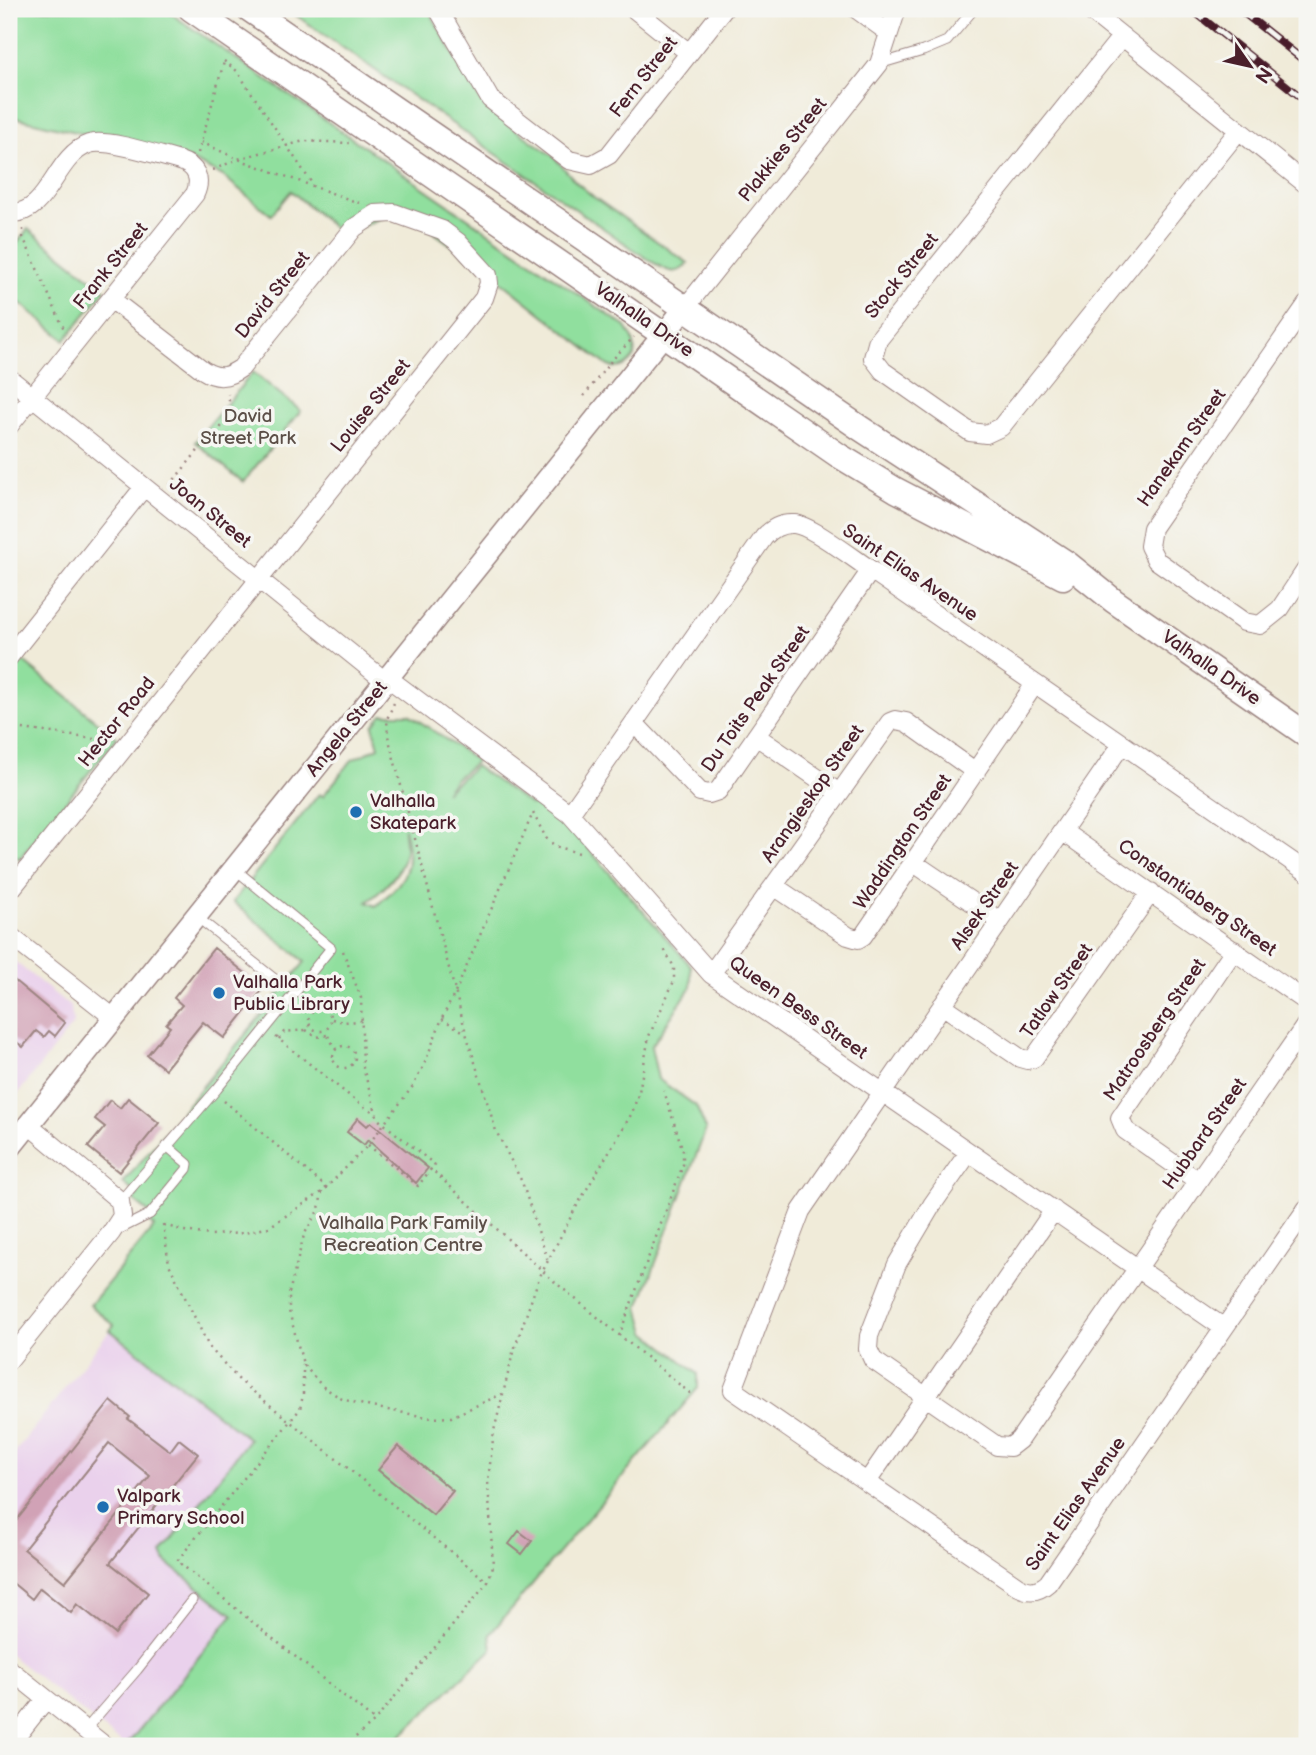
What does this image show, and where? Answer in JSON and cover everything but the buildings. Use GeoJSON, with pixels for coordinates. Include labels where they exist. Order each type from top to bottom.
{"type":"FeatureCollection","features":[{"type":"Feature","properties":{"kind":"main road","name":"Valhalla Drive"},"geometry":{"type":"LineString","coordinates":[[191,9],[838,455],[895,490],[1114,601]]}},
{"type":"Feature","properties":{"kind":"main road","name":"Valhalla Drive"},"geometry":{"type":"LineString","coordinates":[[249,9],[860,428],[1068,564],[1114,601],[1307,735]]}},
{"type":"Feature","properties":{"kind":"street","name":"Fern Street"},"geometry":{"type":"LineString","coordinates":[[438,9],[491,99],[569,160],[591,165],[609,155],[724,9]]}},
{"type":"Feature","properties":{"kind":"street"},"geometry":{"type":"LineString","coordinates":[[634,9],[689,53]]}},
{"type":"Feature","properties":{"kind":"street"},"geometry":{"type":"LineString","coordinates":[[856,9],[889,33]]}},
{"type":"Feature","properties":{"kind":"street","name":"Plakkies Street"},"geometry":{"type":"LineString","coordinates":[[685,308],[879,64],[897,9]]}},
{"type":"Feature","properties":{"kind":"street"},"geometry":{"type":"LineString","coordinates":[[1088,9],[1307,185]]}},
{"type":"Feature","properties":{"kind":"street","name":"Stock Street"},"geometry":{"type":"LineString","coordinates":[[1122,36],[878,340],[873,358],[883,372],[970,432],[986,434],[1001,427],[1239,130]]}},
{"type":"Feature","properties":{"kind":"street"},"geometry":{"type":"LineString","coordinates":[[16,213],[33,206],[70,157],[89,144],[104,143],[191,169]]}},
{"type":"Feature","properties":{"kind":"street","name":"Frank Street"},"geometry":{"type":"LineString","coordinates":[[9,426],[195,194],[191,169]]}},
{"type":"Feature","properties":{"kind":"street","name":"Louise Street"},"geometry":{"type":"LineString","coordinates":[[259,579],[484,298],[489,283],[488,275],[471,255],[442,230],[394,213],[375,215]]}},
{"type":"Feature","properties":{"kind":"street","name":"David Street"},"geometry":{"type":"LineString","coordinates":[[225,377],[241,368],[354,228],[375,215]]}},
{"type":"Feature","properties":{"kind":"street"},"geometry":{"type":"LineString","coordinates":[[111,299],[203,370],[225,377]]}},
{"type":"Feature","properties":{"kind":"street","name":"Hanekam Street"},"geometry":{"type":"LineString","coordinates":[[1307,304],[1152,528],[1149,546],[1156,560],[1244,622],[1260,625],[1280,609],[1307,568]]}},
{"type":"Feature","properties":{"kind":"street","name":"Angela Street"},"geometry":{"type":"LineString","coordinates":[[9,1149],[685,308]]}},
{"type":"Feature","properties":{"kind":"street","name":"Joan Street"},"geometry":{"type":"LineString","coordinates":[[9,378],[386,680]]}},
{"type":"Feature","properties":{"kind":"street"},"geometry":{"type":"LineString","coordinates":[[9,657],[151,493]]}},
{"type":"Feature","properties":{"kind":"street","name":"Saint Elias Avenue"},"geometry":{"type":"LineString","coordinates":[[570,814],[764,537],[777,526],[792,523],[806,527],[871,570],[1307,872]]}},
{"type":"Feature","properties":{"kind":"street","name":"Du Toits Peak Street"},"geometry":{"type":"LineString","coordinates":[[634,723],[700,792],[709,794],[718,791],[871,570]]}},
{"type":"Feature","properties":{"kind":"street","name":"Hector Road"},"geometry":{"type":"LineString","coordinates":[[9,892],[259,579]]}},
{"type":"Feature","properties":{"kind":"street","name":"Queen Bess Street"},"geometry":{"type":"LineString","coordinates":[[386,680],[570,814],[711,974],[1224,1328]]}},
{"type":"Feature","properties":{"kind":"street","name":"Waddington Street"},"geometry":{"type":"LineString","coordinates":[[774,886],[848,936],[858,939],[867,932],[1035,684]]}},
{"type":"Feature","properties":{"kind":"street","name":"Arangieskop Street"},"geometry":{"type":"LineString","coordinates":[[711,974],[886,726],[895,720],[906,722],[976,772]]}},
{"type":"Feature","properties":{"kind":"street"},"geometry":{"type":"LineString","coordinates":[[756,736],[839,793]]}},
{"type":"Feature","properties":{"kind":"street","name":"Alsek Street"},"geometry":{"type":"LineString","coordinates":[[733,1391],[801,1211],[1122,744]]}},
{"type":"Feature","properties":{"kind":"street","name":"Constantiaberg Street"},"geometry":{"type":"LineString","coordinates":[[1062,831],[1307,1002]]}},
{"type":"Feature","properties":{"kind":"street"},"geometry":{"type":"LineString","coordinates":[[914,863],[1000,921]]}},
{"type":"Feature","properties":{"kind":"street","name":"Tatlow Street"},"geometry":{"type":"LineString","coordinates":[[942,1005],[1020,1058],[1034,1058],[1151,892]]}},
{"type":"Feature","properties":{"kind":"street"},"geometry":{"type":"LineString","coordinates":[[9,935],[114,1018]]}},
{"type":"Feature","properties":{"kind":"street","name":"Matroosberg Street"},"geometry":{"type":"LineString","coordinates":[[1198,1181],[1125,1130],[1120,1118],[1234,950]]}},
{"type":"Feature","properties":{"kind":"street","name":"Hubbard Street"},"geometry":{"type":"LineString","coordinates":[[970,1152],[932,1205],[897,1264],[868,1343],[873,1360],[1003,1448],[1015,1444],[1307,1023]]}},
{"type":"Feature","properties":{"kind":"street"},"geometry":{"type":"LineString","coordinates":[[9,1360],[122,1216],[120,1201],[29,1125]]}},
{"type":"Feature","properties":{"kind":"street","name":"Saint Elias Avenue"},"geometry":{"type":"LineString","coordinates":[[733,1391],[1019,1587],[1028,1591],[1039,1589],[1048,1583],[1307,1208]]}},
{"type":"Feature","properties":{"kind":"street"},"geometry":{"type":"LineString","coordinates":[[867,1482],[1054,1210]]}},
{"type":"Feature","properties":{"kind":"street"},"geometry":{"type":"LineString","coordinates":[[9,1669],[104,1746]]}},
{"type":"Feature","properties":{"kind":"street"},"geometry":{"type":"LineString","coordinates":[[9,1746],[46,1699]]}},
{"type":"Feature","properties":{"kind":"lane"},"geometry":{"type":"LineString","coordinates":[[879,64],[947,41],[974,9]]}},
{"type":"Feature","properties":{"kind":"lane"},"geometry":{"type":"LineString","coordinates":[[120,1201],[216,1089],[331,947],[234,868]]}},
{"type":"Feature","properties":{"kind":"lane"},"geometry":{"type":"LineString","coordinates":[[196,916],[276,980]]}},
{"type":"Feature","properties":{"kind":"lane"},"geometry":{"type":"LineString","coordinates":[[111,1233],[152,1211],[188,1167],[167,1146]]}},
{"type":"Feature","properties":{"kind":"lane"},"geometry":{"type":"LineString","coordinates":[[85,1730],[192,1600]]}},
{"type":"Feature","properties":{"kind":"path"},"geometry":{"type":"LineString","coordinates":[[191,169],[224,61],[237,71],[313,185]]}},
{"type":"Feature","properties":{"kind":"path"},"geometry":{"type":"LineString","coordinates":[[191,169],[304,141],[351,143]]}},
{"type":"Feature","properties":{"kind":"path"},"geometry":{"type":"LineString","coordinates":[[201,142],[238,159],[367,206],[375,215]]}},
{"type":"Feature","properties":{"kind":"path"},"geometry":{"type":"LineString","coordinates":[[16,213],[23,237],[71,348]]}},
{"type":"Feature","properties":{"kind":"path"},"geometry":{"type":"LineString","coordinates":[[584,396],[611,361],[636,335]]}},
{"type":"Feature","properties":{"kind":"path"},"geometry":{"type":"LineString","coordinates":[[151,493],[215,437],[224,422],[229,401],[225,377]]}},
{"type":"Feature","properties":{"kind":"path"},"geometry":{"type":"LineString","coordinates":[[394,702],[387,719],[388,736],[421,853],[466,1033],[496,1131],[522,1182],[548,1261]]}},
{"type":"Feature","properties":{"kind":"path"},"geometry":{"type":"LineString","coordinates":[[9,727],[108,740],[121,750]]}},
{"type":"Feature","properties":{"kind":"path"},"geometry":{"type":"LineString","coordinates":[[164,1225],[210,1235],[245,1233],[269,1227],[327,1188],[368,1145],[413,1086],[533,813],[546,838],[555,846],[583,854]]}},
{"type":"Feature","properties":{"kind":"path"},"geometry":{"type":"LineString","coordinates":[[345,1746],[375,1721],[488,1582],[493,1566],[488,1481],[494,1431],[513,1353],[543,1270],[575,1209],[632,1113],[639,1092],[649,1036],[674,981],[674,967],[662,945]]}},
{"type":"Feature","properties":{"kind":"path"},"geometry":{"type":"LineString","coordinates":[[331,947],[342,949],[361,998],[363,1065],[374,1112],[378,1119],[435,1165],[418,1186],[368,1145]]}},
{"type":"Feature","properties":{"kind":"path"},"geometry":{"type":"LineString","coordinates":[[306,1030],[310,1025],[312,1012],[317,1009],[324,1009],[332,1019],[343,1022],[362,1021]]}},
{"type":"Feature","properties":{"kind":"path"},"geometry":{"type":"LineString","coordinates":[[332,1019],[326,1030],[336,1049]]}},
{"type":"Feature","properties":{"kind":"path"},"geometry":{"type":"LineString","coordinates":[[442,1019],[466,1033]]}},
{"type":"Feature","properties":{"kind":"path"},"geometry":{"type":"LineString","coordinates":[[310,1025],[314,1030],[326,1030]]}},
{"type":"Feature","properties":{"kind":"path"},"geometry":{"type":"LineString","coordinates":[[265,1029],[361,1105],[374,1112]]}},
{"type":"Feature","properties":{"kind":"path"},"geometry":{"type":"LineString","coordinates":[[279,1039],[284,1032],[306,1030],[317,1037],[327,1035]]}},
{"type":"Feature","properties":{"kind":"path"},"geometry":{"type":"LineString","coordinates":[[348,1046],[356,1055],[355,1062],[344,1069],[338,1066],[333,1055],[336,1049],[348,1046]]}},
{"type":"Feature","properties":{"kind":"path"},"geometry":{"type":"LineString","coordinates":[[355,1062],[363,1065]]}},
{"type":"Feature","properties":{"kind":"path"},"geometry":{"type":"LineString","coordinates":[[216,1089],[221,1098],[327,1188]]}},
{"type":"Feature","properties":{"kind":"path"},"geometry":{"type":"LineString","coordinates":[[619,1336],[683,1165],[683,1151],[664,1091]]}},
{"type":"Feature","properties":{"kind":"path"},"geometry":{"type":"LineString","coordinates":[[431,1169],[619,1336],[691,1394]]}},
{"type":"Feature","properties":{"kind":"path"},"geometry":{"type":"LineString","coordinates":[[322,1192],[319,1209],[304,1236],[289,1293],[289,1311],[303,1364],[300,1409],[177,1560],[375,1721]]}},
{"type":"Feature","properties":{"kind":"path"},"geometry":{"type":"LineString","coordinates":[[152,1211],[164,1225],[169,1264],[209,1347],[239,1380],[488,1582]]}},
{"type":"Feature","properties":{"kind":"path"},"geometry":{"type":"LineString","coordinates":[[303,1364],[322,1386],[342,1399],[432,1418],[451,1417],[502,1394]]}},
{"type":"Feature","properties":{"kind":"shaded area"},"geometry":{"type":"Polygon","coordinates":[[[9,957],[71,1007],[73,1024],[9,1105],[9,957]]]}},
{"type":"Feature","properties":{"kind":"shaded area","name":"Valpark Primary School"},"geometry":{"type":"Polygon","coordinates":[[[110,1330],[249,1438],[162,1553],[166,1562],[233,1615],[126,1746],[9,1654],[9,1460],[110,1330]]]}},
{"type":"Feature","properties":{"kind":"green space"},"geometry":{"type":"Polygon","coordinates":[[[9,9],[164,9],[626,327],[633,339],[635,355],[624,366],[608,366],[493,275],[401,209],[342,235],[291,191],[271,215],[223,176],[189,159],[9,116],[9,9]]]}},
{"type":"Feature","properties":{"kind":"green space"},"geometry":{"type":"Polygon","coordinates":[[[287,9],[428,9],[480,100],[491,112],[553,156],[576,182],[595,198],[688,263],[678,271],[673,271],[646,258],[287,9]]]}},
{"type":"Feature","properties":{"kind":"green space"},"geometry":{"type":"Polygon","coordinates":[[[28,229],[105,290],[65,340],[9,294],[9,253],[28,229]]]}},
{"type":"Feature","properties":{"kind":"green space","name":"David Street Park"},"geometry":{"type":"Polygon","coordinates":[[[253,372],[301,411],[243,482],[195,442],[253,372]]]}},
{"type":"Feature","properties":{"kind":"green space"},"geometry":{"type":"Polygon","coordinates":[[[20,659],[117,738],[19,859],[9,851],[9,673],[20,659]]]}},
{"type":"Feature","properties":{"kind":"green space","name":"Valhalla Park Family Recreation Centre"},"geometry":{"type":"Polygon","coordinates":[[[382,714],[409,714],[477,761],[455,779],[445,792],[475,766],[531,805],[539,801],[587,847],[691,966],[691,987],[651,1047],[658,1079],[696,1106],[706,1129],[639,1307],[646,1332],[698,1374],[698,1388],[490,1634],[492,1649],[390,1746],[126,1746],[233,1615],[166,1562],[162,1553],[249,1439],[110,1330],[114,1325],[90,1305],[154,1227],[149,1222],[153,1216],[133,1200],[138,1195],[123,1183],[305,962],[233,902],[319,794],[323,796],[352,760],[379,747],[373,726],[382,714]],[[404,828],[405,853],[399,870],[387,885],[367,902],[376,906],[401,880],[408,864],[404,828]]]}},
{"type":"Feature","properties":{"kind":"railway"},"geometry":{"type":"LineString","coordinates":[[1191,9],[1307,102]]}},
{"type":"Feature","properties":{"kind":"railway"},"geometry":{"type":"LineString","coordinates":[[1239,9],[1307,63]]}},
{"type":"Feature","properties":{"kind":"place","name":"Valhalla Skatepark"},"geometry":{"type":"Point","coordinates":[356,812]}},
{"type":"Feature","properties":{"kind":"place","name":"Valhalla Park Public Library"},"geometry":{"type":"Point","coordinates":[219,993]}},
{"type":"Feature","properties":{"kind":"place","name":"Valpark Primary School"},"geometry":{"type":"Point","coordinates":[103,1507]}}]}
